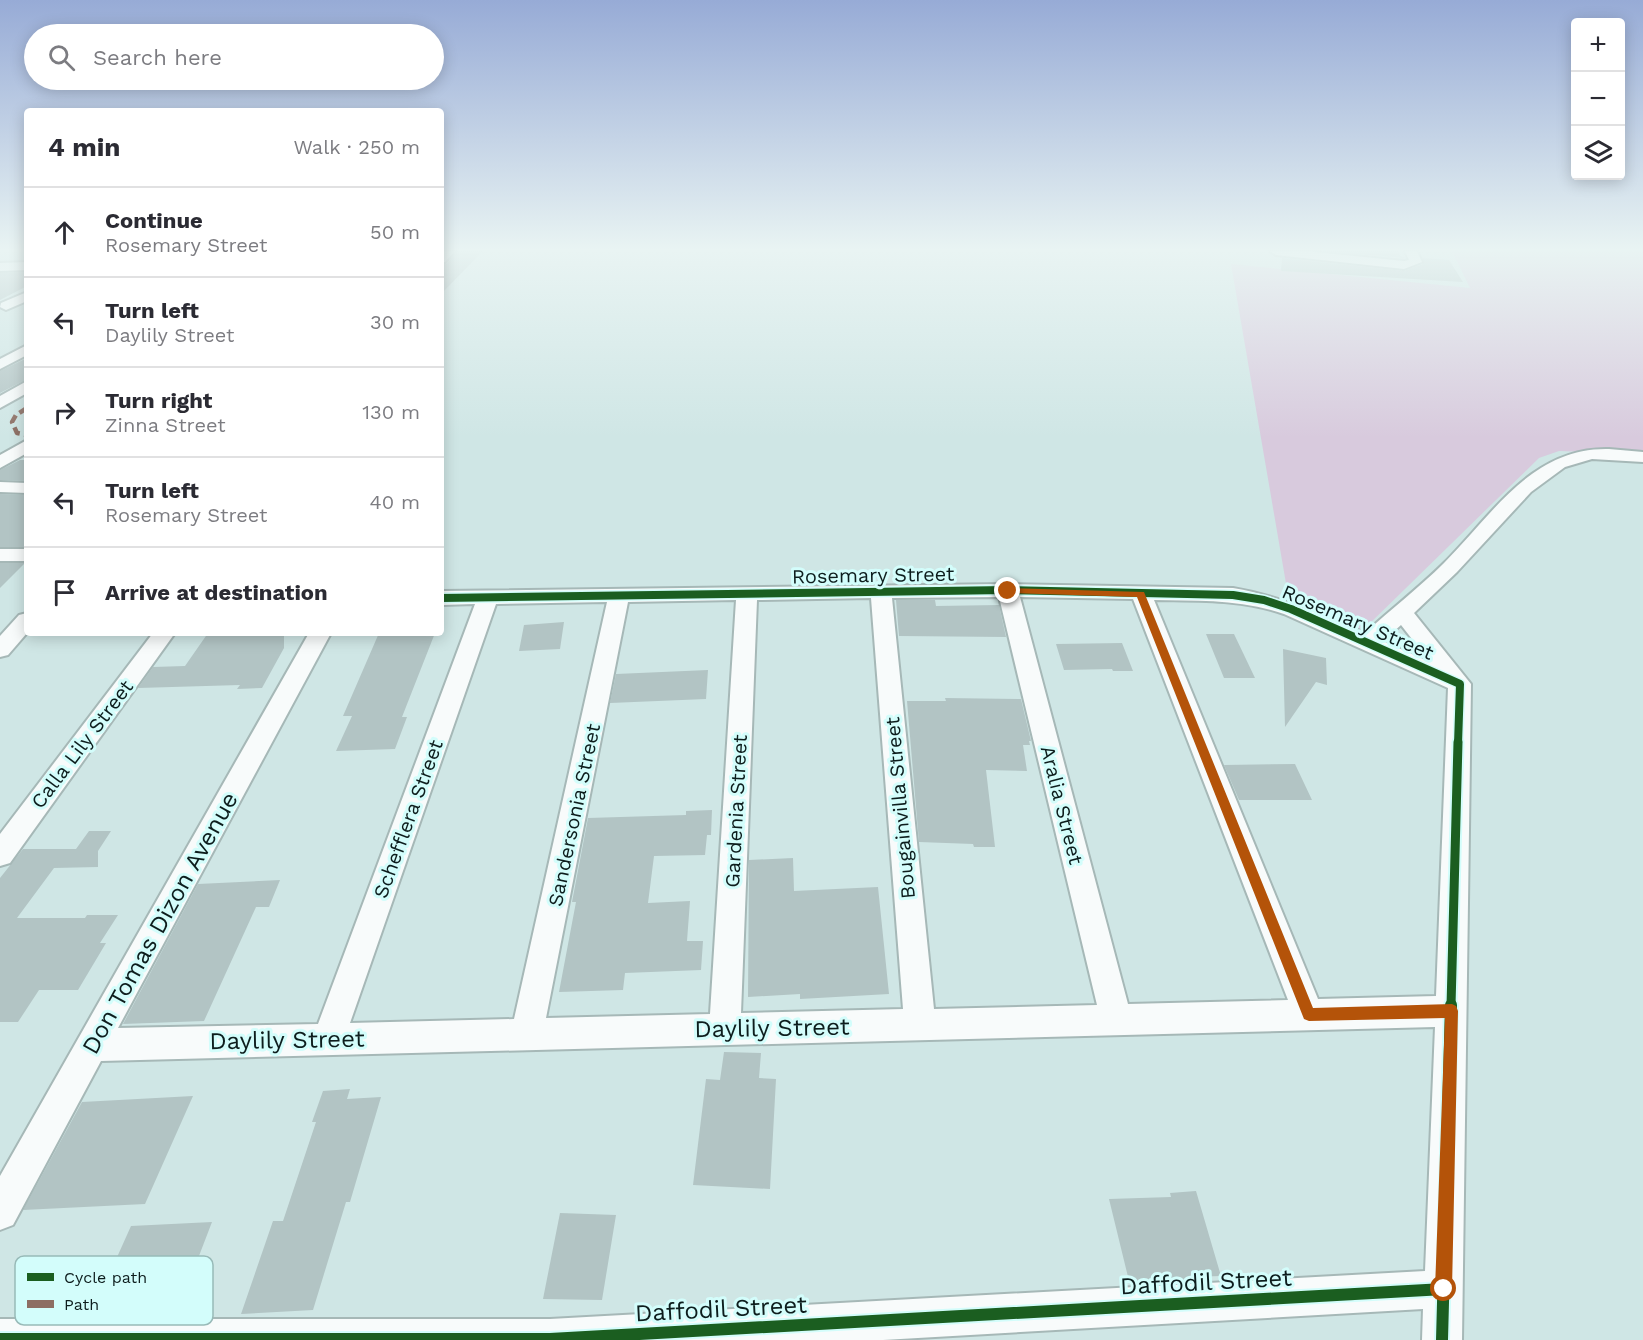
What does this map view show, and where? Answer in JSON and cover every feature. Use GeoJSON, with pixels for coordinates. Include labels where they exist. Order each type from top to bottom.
{"type":"FeatureCollection","features":[{"type":"Feature","properties":{"kind":"street"},"geometry":{"type":"LineString","coordinates":[[0,346],[24,347]]}},
{"type":"Feature","properties":{"kind":"street"},"geometry":{"type":"LineString","coordinates":[[0,365],[24,349]]}},
{"type":"Feature","properties":{"kind":"street"},"geometry":{"type":"LineString","coordinates":[[0,403],[24,388]]}},
{"type":"Feature","properties":{"kind":"street"},"geometry":{"type":"LineString","coordinates":[[0,463],[24,448]]}},
{"type":"Feature","properties":{"kind":"street"},"geometry":{"type":"LineString","coordinates":[[1369,642],[1450,568],[1510,503],[1554,466],[1575,456],[1610,454],[1643,457]]}},
{"type":"Feature","properties":{"kind":"street"},"geometry":{"type":"LineString","coordinates":[[0,488],[24,488]]}},
{"type":"Feature","properties":{"kind":"street"},"geometry":{"type":"LineString","coordinates":[[0,555],[24,555]]}},
{"type":"Feature","properties":{"kind":"street","name":"Rosemary Street"},"geometry":{"type":"LineString","coordinates":[[444,598],[1008,591],[1233,596],[1264,600],[1369,642],[1461,684]]}},
{"type":"Feature","properties":{"kind":"street","name":"Aralia Street"},"geometry":{"type":"LineString","coordinates":[[1008,591],[1116,1019]]}},
{"type":"Feature","properties":{"kind":"street","name":"Bougainvilla Street"},"geometry":{"type":"LineString","coordinates":[[881,592],[920,1024]]}},
{"type":"Feature","properties":{"kind":"street","name":"Gardenia Street"},"geometry":{"type":"LineString","coordinates":[[725,1029],[747,594]]}},
{"type":"Feature","properties":{"kind":"street"},"geometry":{"type":"LineString","coordinates":[[1141,594],[1309,1015]]}},
{"type":"Feature","properties":{"kind":"street","name":"Sandersonia Street"},"geometry":{"type":"LineString","coordinates":[[527,1034],[619,595]]}},
{"type":"Feature","properties":{"kind":"street","name":"Schefflera Street"},"geometry":{"type":"LineString","coordinates":[[328,1040],[488,598]]}},
{"type":"Feature","properties":{"kind":"street"},"geometry":{"type":"LineString","coordinates":[[1401,611],[1461,684],[1442,1340]]}},
{"type":"Feature","properties":{"kind":"street"},"geometry":{"type":"LineString","coordinates":[[0,650],[24,623]]}},
{"type":"Feature","properties":{"kind":"street","name":"Calla Lily Street"},"geometry":{"type":"LineString","coordinates":[[0,855],[162,636]]}},
{"type":"Feature","properties":{"kind":"street","name":"Don Tomas Dizon Avenue"},"geometry":{"type":"LineString","coordinates":[[0,1212],[318,636]]}},
{"type":"Feature","properties":{"kind":"street","name":"Daylily Street"},"geometry":{"type":"LineString","coordinates":[[93,1045],[1452,1011]]}},
{"type":"Feature","properties":{"kind":"street","name":"Daffodil Street"},"geometry":{"type":"LineString","coordinates":[[0,1339],[550,1339],[1444,1289]]}},
{"type":"Feature","properties":{"kind":"shaded area"},"geometry":{"type":"Polygon","coordinates":[[[1240,314],[1643,314],[1643,454],[1559,451],[1539,458],[1361,632],[1288,595],[1240,314]]]}},
{"type":"Feature","properties":{"kind":"building"},"geometry":{"type":"Polygon","coordinates":[[[24,359],[24,381],[0,393],[0,371],[24,359]]]}},
{"type":"Feature","properties":{"kind":"building"},"geometry":{"type":"Polygon","coordinates":[[[24,460],[24,481],[0,480],[0,470],[24,460]]]}},
{"type":"Feature","properties":{"kind":"building"},"geometry":{"type":"Polygon","coordinates":[[[0,494],[24,495],[24,547],[0,547],[0,494]]]}},
{"type":"Feature","properties":{"kind":"building"},"geometry":{"type":"Polygon","coordinates":[[[0,563],[24,563],[24,564],[0,588],[0,563]]]}},
{"type":"Feature","properties":{"kind":"building"},"geometry":{"type":"Polygon","coordinates":[[[896,600],[935,600],[936,606],[999,605],[1006,637],[899,636],[896,600]]]}},
{"type":"Feature","properties":{"kind":"building"},"geometry":{"type":"Polygon","coordinates":[[[564,622],[560,649],[519,651],[524,625],[564,622]]]}},
{"type":"Feature","properties":{"kind":"building"},"geometry":{"type":"Polygon","coordinates":[[[1206,634],[1234,634],[1255,678],[1224,678],[1206,634]]]}},
{"type":"Feature","properties":{"kind":"building"},"geometry":{"type":"Polygon","coordinates":[[[206,636],[284,636],[284,648],[262,688],[237,689],[240,685],[138,688],[153,667],[185,666],[206,636]]]}},
{"type":"Feature","properties":{"kind":"building"},"geometry":{"type":"Polygon","coordinates":[[[378,636],[434,636],[402,717],[407,717],[395,749],[336,751],[352,716],[343,716],[378,636]]]}},
{"type":"Feature","properties":{"kind":"building"},"geometry":{"type":"Polygon","coordinates":[[[1122,643],[1133,671],[1064,670],[1056,644],[1122,643]]]}},
{"type":"Feature","properties":{"kind":"building"},"geometry":{"type":"Polygon","coordinates":[[[1283,649],[1326,658],[1327,685],[1316,682],[1285,727],[1283,649]]]}},
{"type":"Feature","properties":{"kind":"building"},"geometry":{"type":"Polygon","coordinates":[[[708,670],[706,699],[610,703],[616,674],[708,670]]]}},
{"type":"Feature","properties":{"kind":"building"},"geometry":{"type":"Polygon","coordinates":[[[945,698],[1021,699],[1031,741],[1029,741],[1030,745],[1023,745],[1027,771],[986,770],[995,847],[919,842],[907,701],[946,701],[945,698]]]}},
{"type":"Feature","properties":{"kind":"building"},"geometry":{"type":"Polygon","coordinates":[[[1295,764],[1312,800],[1239,800],[1224,765],[1295,764]]]}},
{"type":"Feature","properties":{"kind":"building"},"geometry":{"type":"Polygon","coordinates":[[[712,810],[711,835],[707,835],[705,855],[654,856],[648,903],[690,901],[687,941],[703,941],[701,970],[625,973],[623,990],[559,992],[576,902],[572,902],[588,818],[686,815],[686,811],[712,810]]]}},
{"type":"Feature","properties":{"kind":"building"},"geometry":{"type":"Polygon","coordinates":[[[89,831],[111,831],[98,851],[98,867],[54,868],[17,918],[85,918],[87,915],[118,915],[100,943],[106,943],[78,990],[39,990],[18,1022],[0,1022],[0,878],[23,849],[76,849],[89,831]]]}},
{"type":"Feature","properties":{"kind":"building"},"geometry":{"type":"Polygon","coordinates":[[[793,858],[794,891],[878,887],[889,994],[800,999],[800,994],[748,997],[749,860],[793,858]]]}},
{"type":"Feature","properties":{"kind":"building"},"geometry":{"type":"Polygon","coordinates":[[[280,880],[269,907],[256,907],[204,1021],[123,1024],[198,884],[280,880]]]}},
{"type":"Feature","properties":{"kind":"building"},"geometry":{"type":"Polygon","coordinates":[[[724,1052],[761,1053],[759,1078],[776,1079],[770,1189],[693,1185],[706,1079],[720,1080],[724,1052]]]}},
{"type":"Feature","properties":{"kind":"building"},"geometry":{"type":"Polygon","coordinates":[[[350,1089],[347,1099],[381,1097],[350,1202],[346,1202],[313,1310],[241,1314],[273,1221],[283,1221],[316,1122],[312,1122],[323,1091],[350,1089]]]}},
{"type":"Feature","properties":{"kind":"building"},"geometry":{"type":"Polygon","coordinates":[[[193,1096],[145,1204],[23,1210],[82,1102],[193,1096]]]}},
{"type":"Feature","properties":{"kind":"building"},"geometry":{"type":"Polygon","coordinates":[[[1196,1191],[1221,1276],[1190,1277],[1191,1282],[1130,1285],[1109,1199],[1171,1197],[1170,1193],[1196,1191]]]}},
{"type":"Feature","properties":{"kind":"building"},"geometry":{"type":"Polygon","coordinates":[[[560,1213],[616,1215],[602,1300],[543,1299],[560,1213]]]}},
{"type":"Feature","properties":{"kind":"building"},"geometry":{"type":"Polygon","coordinates":[[[212,1222],[199,1256],[118,1256],[131,1226],[212,1222]]]}},
{"type":"Feature","properties":{"kind":"marked path"},"geometry":{"type":"LineString","coordinates":[[24,410],[16,415],[12,422],[17,433],[24,434]]}},
{"type":"Feature","properties":{"kind":"cycle path"},"geometry":{"type":"LineString","coordinates":[[444,598],[1008,590],[1233,595],[1264,600],[1291,609],[1460,684],[1442,1340]]}},
{"type":"Feature","properties":{"kind":"cycle path"},"geometry":{"type":"LineString","coordinates":[[0,1339],[550,1339],[1444,1289]]}},
{"type":"Feature","properties":{"kind":"route"},"geometry":{"type":"LineString","coordinates":[[1008,591],[1141,594],[1309,1015],[1452,1011],[1444,1289]]}}]}
